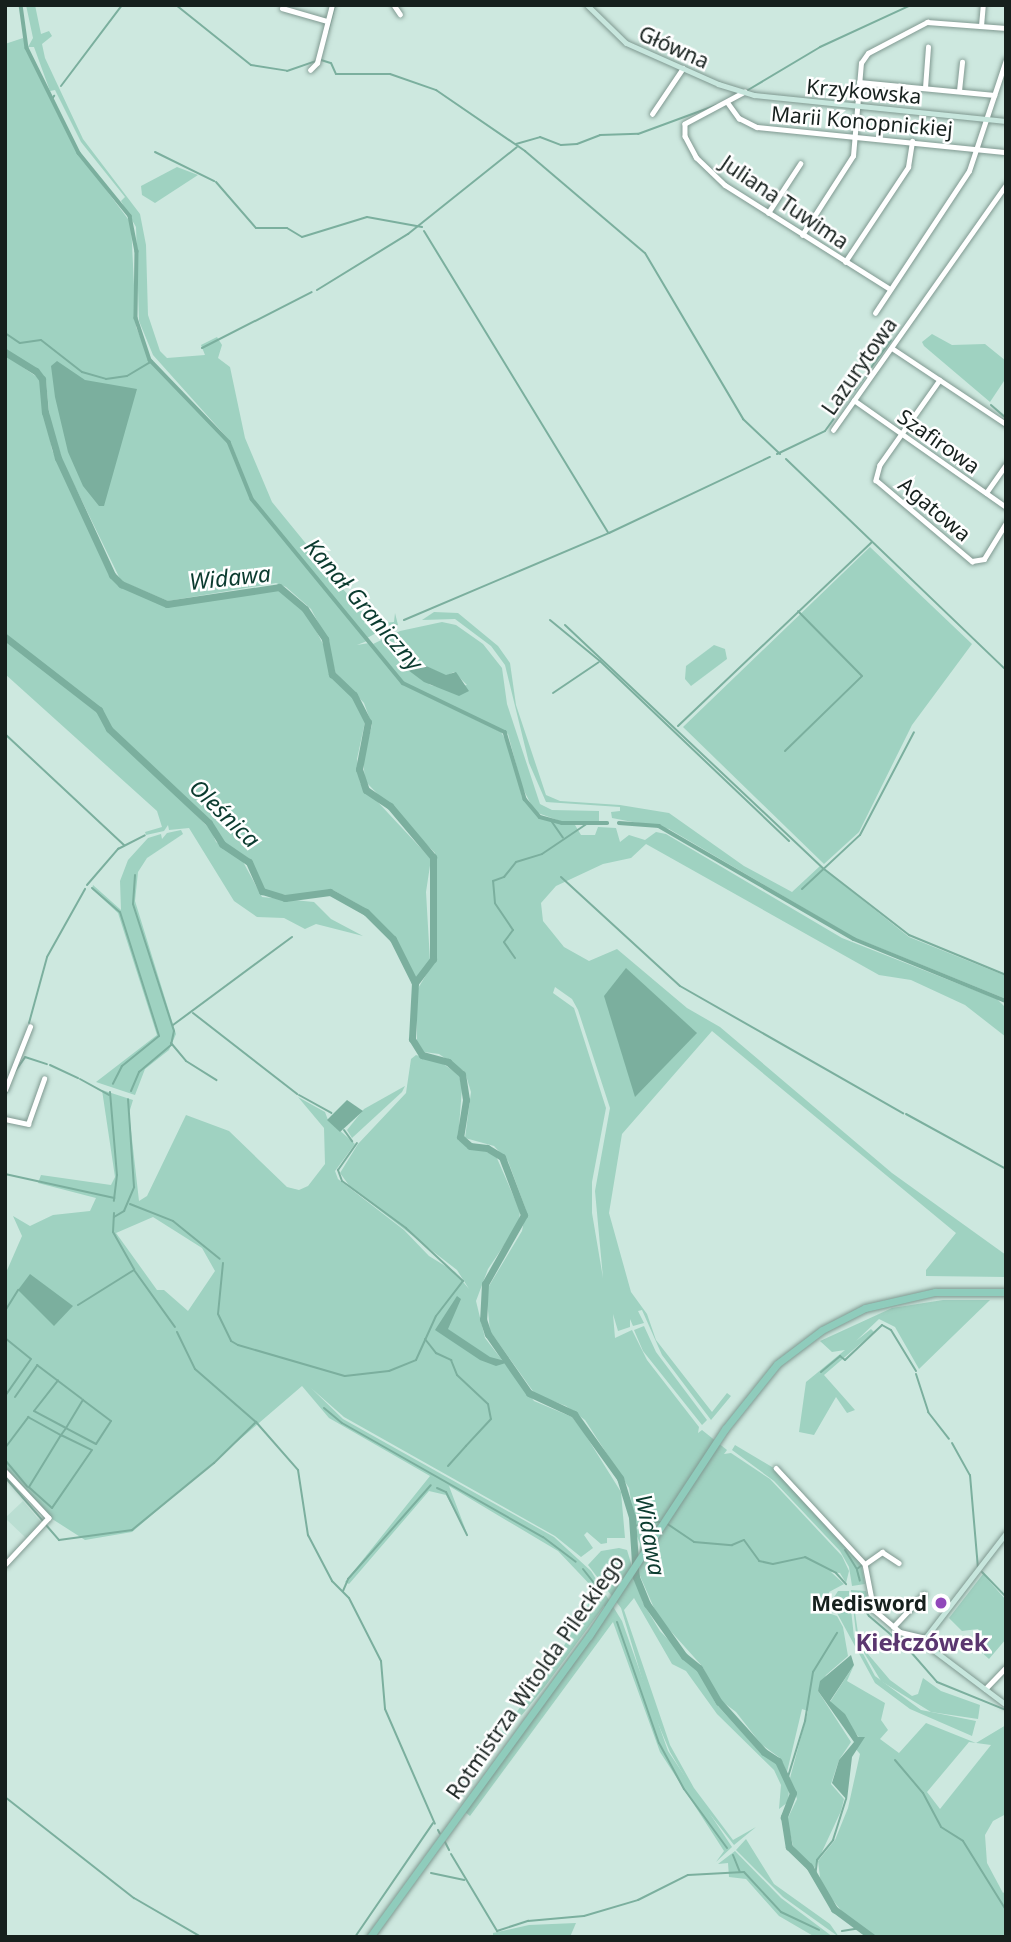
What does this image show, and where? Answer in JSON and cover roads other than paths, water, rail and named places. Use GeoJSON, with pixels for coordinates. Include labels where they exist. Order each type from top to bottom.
{"type":"FeatureCollection","features":[{"type":"Feature","properties":{"kind":"main road","name":"Rotmistrza Witolda Pileckiego"},"geometry":{"type":"LineString","coordinates":[[370,1937],[608,1609],[724,1429],[776,1364],[849,1315],[922,1293],[1006,1292]]}},
{"type":"Feature","properties":{"kind":"street"},"geometry":{"type":"LineString","coordinates":[[310,70],[317,63],[332,5]]}},
{"type":"Feature","properties":{"kind":"street"},"geometry":{"type":"LineString","coordinates":[[394,5],[400,14]]}},
{"type":"Feature","properties":{"kind":"street","name":"Główna"},"geometry":{"type":"LineString","coordinates":[[586,5],[621,40],[721,85]]}},
{"type":"Feature","properties":{"kind":"street"},"geometry":{"type":"LineString","coordinates":[[981,26],[984,5]]}},
{"type":"Feature","properties":{"kind":"street"},"geometry":{"type":"LineString","coordinates":[[282,8],[327,21]]}},
{"type":"Feature","properties":{"kind":"street"},"geometry":{"type":"LineString","coordinates":[[802,235],[850,164],[861,63],[868,53],[927,22],[1006,28]]}},
{"type":"Feature","properties":{"kind":"street"},"geometry":{"type":"LineString","coordinates":[[925,88],[928,47]]}},
{"type":"Feature","properties":{"kind":"street"},"geometry":{"type":"LineString","coordinates":[[875,313],[968,174],[1006,60]]}},
{"type":"Feature","properties":{"kind":"street"},"geometry":{"type":"LineString","coordinates":[[959,91],[961,62]]}},
{"type":"Feature","properties":{"kind":"street"},"geometry":{"type":"LineString","coordinates":[[652,114],[684,67]]}},
{"type":"Feature","properties":{"kind":"street"},"geometry":{"type":"LineString","coordinates":[[859,82],[994,95]]}},
{"type":"Feature","properties":{"kind":"street","name":"Krzykowska"},"geometry":{"type":"LineString","coordinates":[[721,85],[745,92],[1006,121]]}},
{"type":"Feature","properties":{"kind":"street"},"geometry":{"type":"LineString","coordinates":[[728,103],[745,92]]}},
{"type":"Feature","properties":{"kind":"street","name":"Juliana Tuwima"},"geometry":{"type":"LineString","coordinates":[[728,103],[685,124],[689,145],[708,171],[768,213],[890,289]]}},
{"type":"Feature","properties":{"kind":"street","name":"Marii Konopnickiej"},"geometry":{"type":"LineString","coordinates":[[728,103],[739,118],[754,127],[979,147],[1004,152]]}},
{"type":"Feature","properties":{"kind":"street"},"geometry":{"type":"LineString","coordinates":[[845,262],[908,167],[912,141]]}},
{"type":"Feature","properties":{"kind":"street"},"geometry":{"type":"LineString","coordinates":[[768,213],[800,164]]}},
{"type":"Feature","properties":{"kind":"street","name":"Lazurytowa"},"geometry":{"type":"LineString","coordinates":[[833,430],[1006,185]]}},
{"type":"Feature","properties":{"kind":"street"},"geometry":{"type":"LineString","coordinates":[[892,348],[1006,424]]}},
{"type":"Feature","properties":{"kind":"street","name":"Agatowa"},"geometry":{"type":"LineString","coordinates":[[940,380],[877,470],[880,483],[972,561],[984,559],[1006,523]]}},
{"type":"Feature","properties":{"kind":"street","name":"Szafirowa"},"geometry":{"type":"LineString","coordinates":[[854,400],[1006,508]]}},
{"type":"Feature","properties":{"kind":"street"},"geometry":{"type":"LineString","coordinates":[[986,493],[1006,464]]}},
{"type":"Feature","properties":{"kind":"street"},"geometry":{"type":"LineString","coordinates":[[5,1090],[30,1027]]}},
{"type":"Feature","properties":{"kind":"street"},"geometry":{"type":"LineString","coordinates":[[5,1119],[28,1124],[44,1079]]}},
{"type":"Feature","properties":{"kind":"street"},"geometry":{"type":"LineString","coordinates":[[776,1468],[864,1563],[872,1606],[893,1627],[906,1635],[925,1637]]}},
{"type":"Feature","properties":{"kind":"street"},"geometry":{"type":"LineString","coordinates":[[5,1471],[49,1518],[5,1565]]}},
{"type":"Feature","properties":{"kind":"street"},"geometry":{"type":"LineString","coordinates":[[925,1637],[1006,1533]]}},
{"type":"Feature","properties":{"kind":"street"},"geometry":{"type":"LineString","coordinates":[[864,1563],[882,1552],[899,1563]]}},
{"type":"Feature","properties":{"kind":"street"},"geometry":{"type":"LineString","coordinates":[[893,1627],[924,1594]]}},
{"type":"Feature","properties":{"kind":"street"},"geometry":{"type":"LineString","coordinates":[[925,1637],[932,1649],[1006,1704]]}},
{"type":"Feature","properties":{"kind":"street"},"geometry":{"type":"LineString","coordinates":[[985,1689],[1006,1667]]}},
{"type":"Feature","properties":{"kind":"waterway","name":"Kanał Graniczny"},"geometry":{"type":"LineString","coordinates":[[21,5],[27,48],[79,153],[130,216],[137,251],[136,318],[150,360],[229,442],[252,499],[403,683],[505,732],[525,799],[540,817],[562,823],[607,823]]}},
{"type":"Feature","properties":{"kind":"waterway"},"geometry":{"type":"LineString","coordinates":[[61,86],[122,5]]}},
{"type":"Feature","properties":{"kind":"waterway"},"geometry":{"type":"LineString","coordinates":[[176,5],[251,65],[287,71],[316,61]]}},
{"type":"Feature","properties":{"kind":"waterway"},"geometry":{"type":"LineString","coordinates":[[328,31],[335,5]]}},
{"type":"Feature","properties":{"kind":"waterway"},"geometry":{"type":"LineString","coordinates":[[748,90],[820,47],[911,5]]}},
{"type":"Feature","properties":{"kind":"waterway"},"geometry":{"type":"LineString","coordinates":[[321,60],[331,63],[336,74],[390,74],[436,90],[525,151],[645,253],[743,419],[780,454]]}},
{"type":"Feature","properties":{"kind":"waterway"},"geometry":{"type":"LineString","coordinates":[[516,144],[540,137],[561,145],[577,144],[600,135],[638,134],[717,105]]}},
{"type":"Feature","properties":{"kind":"waterway"},"geometry":{"type":"LineString","coordinates":[[317,290],[408,234],[517,147]]}},
{"type":"Feature","properties":{"kind":"waterway"},"geometry":{"type":"LineString","coordinates":[[155,152],[214,181]]}},
{"type":"Feature","properties":{"kind":"waterway"},"geometry":{"type":"LineString","coordinates":[[216,182],[256,228],[287,228],[302,237],[367,217],[422,227]]}},
{"type":"Feature","properties":{"kind":"waterway"},"geometry":{"type":"LineString","coordinates":[[424,231],[608,532]]}},
{"type":"Feature","properties":{"kind":"waterway"},"geometry":{"type":"LineString","coordinates":[[202,348],[312,292]]}},
{"type":"Feature","properties":{"kind":"waterway"},"geometry":{"type":"LineString","coordinates":[[5,333],[20,343],[41,340],[82,372],[106,379],[127,376],[152,361]]}},
{"type":"Feature","properties":{"kind":"waterway"},"geometry":{"type":"LineString","coordinates":[[777,454],[825,431],[891,340]]}},
{"type":"Feature","properties":{"kind":"waterway","name":"Widawa"},"geometry":{"type":"LineString","coordinates":[[5,352],[36,371],[42,379],[45,412],[58,458],[112,575],[121,584],[167,604],[279,587],[305,609],[325,639],[332,674],[354,695],[368,722],[359,769],[366,790],[390,806],[433,857],[433,959],[415,983],[412,1039],[422,1055],[448,1062],[462,1074],[466,1100],[460,1137],[470,1146],[487,1148],[502,1157],[524,1215],[485,1284],[483,1319],[488,1334],[529,1393],[574,1414],[620,1478],[632,1517],[636,1577],[647,1604],[684,1656],[699,1668],[719,1702],[764,1752],[778,1761],[793,1793],[784,1817],[789,1847],[809,1866],[834,1909],[872,1937]]}},
{"type":"Feature","properties":{"kind":"waterway"},"geometry":{"type":"LineString","coordinates":[[991,405],[1006,418]]}},
{"type":"Feature","properties":{"kind":"waterway"},"geometry":{"type":"LineString","coordinates":[[404,620],[609,533],[770,457]]}},
{"type":"Feature","properties":{"kind":"waterway"},"geometry":{"type":"LineString","coordinates":[[786,459],[1006,670]]}},
{"type":"Feature","properties":{"kind":"waterway"},"geometry":{"type":"LineString","coordinates":[[678,726],[872,542]]}},
{"type":"Feature","properties":{"kind":"waterway"},"geometry":{"type":"LineString","coordinates":[[785,751],[862,676],[798,611]]}},
{"type":"Feature","properties":{"kind":"waterway"},"geometry":{"type":"LineString","coordinates":[[550,620],[600,661],[789,841]]}},
{"type":"Feature","properties":{"kind":"waterway"},"geometry":{"type":"LineString","coordinates":[[565,625],[824,869],[909,935],[1006,975]]}},
{"type":"Feature","properties":{"kind":"waterway","name":"Oleśnica"},"geometry":{"type":"LineString","coordinates":[[5,637],[99,710],[109,729],[209,823],[222,844],[249,862],[262,891],[285,898],[330,892],[366,912],[393,939],[415,983]]}},
{"type":"Feature","properties":{"kind":"waterway"},"geometry":{"type":"LineString","coordinates":[[553,693],[599,662]]}},
{"type":"Feature","properties":{"kind":"waterway"},"geometry":{"type":"LineString","coordinates":[[802,889],[860,835],[914,732]]}},
{"type":"Feature","properties":{"kind":"waterway"},"geometry":{"type":"LineString","coordinates":[[5,734],[124,845]]}},
{"type":"Feature","properties":{"kind":"waterway"},"geometry":{"type":"LineString","coordinates":[[552,822],[563,838]]}},
{"type":"Feature","properties":{"kind":"waterway"},"geometry":{"type":"LineString","coordinates":[[515,958],[504,942],[513,930],[495,903],[493,881],[504,877],[516,862],[542,854],[588,823]]}},
{"type":"Feature","properties":{"kind":"waterway","name":"Kanał Graniczny"},"geometry":{"type":"LineString","coordinates":[[619,823],[659,826],[854,939],[1006,1001]]}},
{"type":"Feature","properties":{"kind":"waterway"},"geometry":{"type":"LineString","coordinates":[[87,885],[118,849],[145,835]]}},
{"type":"Feature","properties":{"kind":"waterway"},"geometry":{"type":"LineString","coordinates":[[131,1091],[139,1072],[171,1045],[174,1031],[133,904],[135,875]]}},
{"type":"Feature","properties":{"kind":"waterway"},"geometry":{"type":"LineString","coordinates":[[561,877],[680,986],[903,1113]]}},
{"type":"Feature","properties":{"kind":"waterway"},"geometry":{"type":"LineString","coordinates":[[92,888],[120,912],[159,1036],[122,1066],[113,1084]]}},
{"type":"Feature","properties":{"kind":"waterway"},"geometry":{"type":"LineString","coordinates":[[29,1023],[47,957],[85,889]]}},
{"type":"Feature","properties":{"kind":"waterway"},"geometry":{"type":"LineString","coordinates":[[173,1025],[292,937]]}},
{"type":"Feature","properties":{"kind":"waterway"},"geometry":{"type":"LineString","coordinates":[[193,1013],[297,1094]]}},
{"type":"Feature","properties":{"kind":"waterway"},"geometry":{"type":"LineString","coordinates":[[171,1043],[186,1061],[216,1080]]}},
{"type":"Feature","properties":{"kind":"waterway"},"geometry":{"type":"LineString","coordinates":[[14,1073],[25,1057],[47,1064]]}},
{"type":"Feature","properties":{"kind":"waterway"},"geometry":{"type":"LineString","coordinates":[[50,1065],[78,1078]]}},
{"type":"Feature","properties":{"kind":"waterway"},"geometry":{"type":"LineString","coordinates":[[80,1079],[109,1095]]}},
{"type":"Feature","properties":{"kind":"waterway"},"geometry":{"type":"LineString","coordinates":[[5,1097],[8,1088]]}},
{"type":"Feature","properties":{"kind":"waterway"},"geometry":{"type":"LineString","coordinates":[[110,1092],[117,1175],[114,1201]]}},
{"type":"Feature","properties":{"kind":"waterway"},"geometry":{"type":"LineString","coordinates":[[299,1095],[331,1113]]}},
{"type":"Feature","properties":{"kind":"waterway"},"geometry":{"type":"LineString","coordinates":[[114,1217],[124,1211],[134,1187],[128,1099]]}},
{"type":"Feature","properties":{"kind":"waterway"},"geometry":{"type":"LineString","coordinates":[[906,1114],[1006,1169]]}},
{"type":"Feature","properties":{"kind":"waterway"},"geometry":{"type":"LineString","coordinates":[[344,1130],[352,1141]]}},
{"type":"Feature","properties":{"kind":"waterway"},"geometry":{"type":"LineString","coordinates":[[223,1263],[218,1314],[231,1341],[238,1345],[345,1376],[389,1371],[416,1360],[436,1316],[463,1281],[406,1228],[342,1181],[338,1170],[357,1143]]}},
{"type":"Feature","properties":{"kind":"waterway"},"geometry":{"type":"LineString","coordinates":[[5,1174],[114,1198]]}},
{"type":"Feature","properties":{"kind":"waterway"},"geometry":{"type":"LineString","coordinates":[[130,1204],[173,1221],[220,1259]]}},
{"type":"Feature","properties":{"kind":"waterway"},"geometry":{"type":"LineString","coordinates":[[114,1213],[113,1232],[134,1269]]}},
{"type":"Feature","properties":{"kind":"waterway"},"geometry":{"type":"LineString","coordinates":[[78,1305],[134,1270],[175,1327]]}},
{"type":"Feature","properties":{"kind":"waterway"},"geometry":{"type":"LineString","coordinates":[[5,1311],[18,1290]]}},
{"type":"Feature","properties":{"kind":"waterway"},"geometry":{"type":"LineString","coordinates":[[821,1372],[840,1356],[845,1360],[882,1325],[891,1330],[916,1371]]}},
{"type":"Feature","properties":{"kind":"waterway"},"geometry":{"type":"LineString","coordinates":[[177,1332],[195,1369],[256,1422],[298,1470],[308,1535],[332,1581],[349,1598],[381,1661],[385,1709],[435,1824]]}},
{"type":"Feature","properties":{"kind":"waterway"},"geometry":{"type":"LineString","coordinates":[[5,1338],[31,1359],[5,1396]]}},
{"type":"Feature","properties":{"kind":"waterway"},"geometry":{"type":"LineString","coordinates":[[425,1339],[436,1353],[451,1360],[457,1375],[488,1404],[491,1419],[466,1446]]}},
{"type":"Feature","properties":{"kind":"waterway"},"geometry":{"type":"LineString","coordinates":[[15,1397],[37,1365],[82,1399]]}},
{"type":"Feature","properties":{"kind":"waterway"},"geometry":{"type":"LineString","coordinates":[[916,1374],[928,1412],[949,1439]]}},
{"type":"Feature","properties":{"kind":"waterway"},"geometry":{"type":"LineString","coordinates":[[5,1448],[28,1417],[61,1435],[92,1450],[52,1508],[29,1487],[61,1435],[66,1428],[83,1400],[111,1421],[96,1444],[66,1428],[34,1411],[58,1380]]}},
{"type":"Feature","properties":{"kind":"waterway"},"geometry":{"type":"LineString","coordinates":[[324,1408],[342,1423],[543,1537],[576,1562]]}},
{"type":"Feature","properties":{"kind":"waterway"},"geometry":{"type":"LineString","coordinates":[[46,1525],[59,1540],[132,1530],[214,1463],[256,1422]]}},
{"type":"Feature","properties":{"kind":"waterway"},"geometry":{"type":"LineString","coordinates":[[952,1443],[970,1475],[978,1568]]}},
{"type":"Feature","properties":{"kind":"waterway"},"geometry":{"type":"LineString","coordinates":[[448,1466],[466,1446]]}},
{"type":"Feature","properties":{"kind":"waterway"},"geometry":{"type":"LineString","coordinates":[[5,1460],[28,1487]]}},
{"type":"Feature","properties":{"kind":"waterway"},"geometry":{"type":"LineString","coordinates":[[5,1477],[43,1521]]}},
{"type":"Feature","properties":{"kind":"waterway"},"geometry":{"type":"LineString","coordinates":[[343,1591],[348,1579],[431,1485]]}},
{"type":"Feature","properties":{"kind":"waterway"},"geometry":{"type":"LineString","coordinates":[[437,1488],[446,1492],[467,1535]]}},
{"type":"Feature","properties":{"kind":"waterway"},"geometry":{"type":"LineString","coordinates":[[631,1528],[644,1522],[660,1522]]}},
{"type":"Feature","properties":{"kind":"waterway"},"geometry":{"type":"LineString","coordinates":[[666,1523],[694,1542],[732,1545],[744,1540],[759,1561],[773,1564],[805,1557],[836,1573],[846,1584]]}},
{"type":"Feature","properties":{"kind":"waterway"},"geometry":{"type":"LineString","coordinates":[[845,1550],[857,1569],[862,1565]]}},
{"type":"Feature","properties":{"kind":"waterway"},"geometry":{"type":"LineString","coordinates":[[583,1569],[598,1588]]}},
{"type":"Feature","properties":{"kind":"waterway"},"geometry":{"type":"LineString","coordinates":[[857,1570],[860,1581]]}},
{"type":"Feature","properties":{"kind":"waterway"},"geometry":{"type":"LineString","coordinates":[[982,1572],[1006,1597]]}},
{"type":"Feature","properties":{"kind":"waterway"},"geometry":{"type":"LineString","coordinates":[[855,1596],[869,1616],[910,1651],[937,1682],[1006,1710]]}},
{"type":"Feature","properties":{"kind":"waterway"},"geometry":{"type":"LineString","coordinates":[[617,1622],[659,1743],[684,1789],[727,1848]]}},
{"type":"Feature","properties":{"kind":"waterway"},"geometry":{"type":"LineString","coordinates":[[787,1780],[805,1721],[813,1672],[837,1633]]}},
{"type":"Feature","properties":{"kind":"waterway"},"geometry":{"type":"LineString","coordinates":[[895,1760],[923,1793],[941,1827],[963,1841],[1006,1910]]}},
{"type":"Feature","properties":{"kind":"waterway"},"geometry":{"type":"LineString","coordinates":[[5,1797],[134,1898],[201,1937]]}},
{"type":"Feature","properties":{"kind":"waterway"},"geometry":{"type":"LineString","coordinates":[[815,1877],[817,1860],[833,1840],[846,1799]]}},
{"type":"Feature","properties":{"kind":"waterway"},"geometry":{"type":"LineString","coordinates":[[355,1937],[433,1823]]}},
{"type":"Feature","properties":{"kind":"waterway"},"geometry":{"type":"LineString","coordinates":[[438,1830],[440,1834]]}},
{"type":"Feature","properties":{"kind":"waterway"},"geometry":{"type":"LineString","coordinates":[[445,1842],[449,1850]]}},
{"type":"Feature","properties":{"kind":"waterway"},"geometry":{"type":"LineString","coordinates":[[451,1854],[497,1931],[528,1921],[584,1916],[638,1900],[688,1875],[744,1872],[781,1912],[819,1930]]}},
{"type":"Feature","properties":{"kind":"waterway"},"geometry":{"type":"LineString","coordinates":[[733,1855],[740,1872]]}},
{"type":"Feature","properties":{"kind":"waterway"},"geometry":{"type":"LineString","coordinates":[[431,1873],[464,1880]]}},
{"type":"Feature","properties":{"kind":"waterway"},"geometry":{"type":"LineString","coordinates":[[842,1931],[861,1928]]}},
{"type":"Feature","properties":{"kind":"place","name":"Medisword"},"geometry":{"type":"Point","coordinates":[941,1603]}},
{"type":"Feature","properties":{"kind":"district","name":"Kiełczówek"},"geometry":{"type":"Point","coordinates":[922,1642]}}]}
